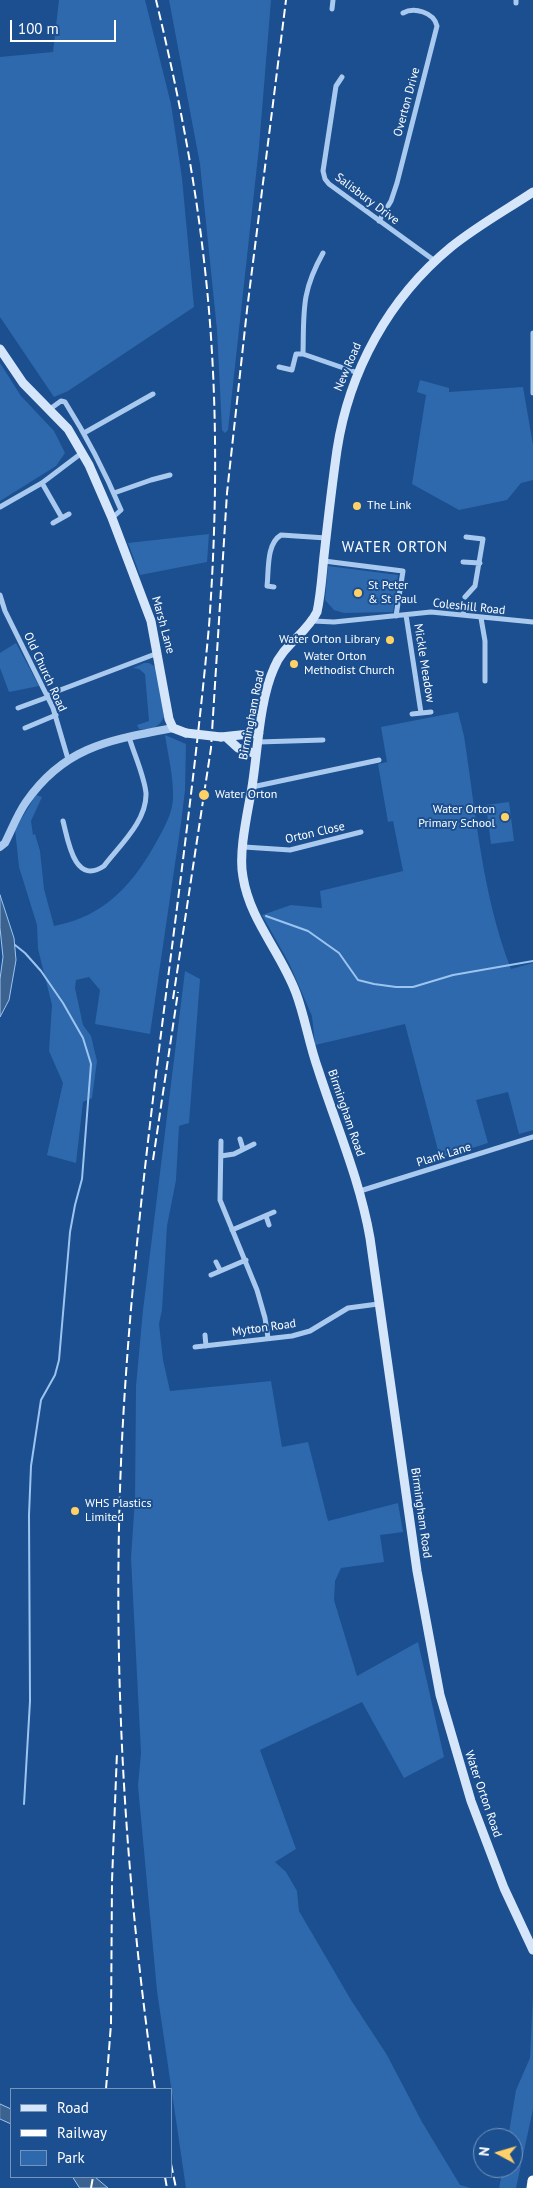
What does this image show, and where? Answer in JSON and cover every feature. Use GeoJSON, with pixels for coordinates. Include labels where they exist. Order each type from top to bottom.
{"type":"FeatureCollection","features":[{"type":"Feature","properties":{"kind":"highway"},"geometry":{"type":"LineString","coordinates":[[532,2188],[533,2181]]}},
{"type":"Feature","properties":{"kind":"main road","name":"New Road"},"geometry":{"type":"LineString","coordinates":[[313,621],[318,606],[341,427],[358,373],[374,340],[392,311],[413,284],[435,261],[453,246],[533,192]]}},
{"type":"Feature","properties":{"kind":"main road","name":"Marsh Lane"},"geometry":{"type":"LineString","coordinates":[[0,349],[23,383],[50,409],[74,437],[82,452],[112,518],[147,609],[158,653],[167,714],[173,728]]}},
{"type":"Feature","properties":{"kind":"main road","name":"Birmingham Road"},"geometry":{"type":"LineString","coordinates":[[313,621],[288,645],[274,666],[269,680],[258,738],[242,874],[254,916],[282,963],[296,993],[317,1066],[360,1191],[370,1238],[416,1571],[428,1640]]}},
{"type":"Feature","properties":{"kind":"main road"},"geometry":{"type":"LineString","coordinates":[[173,728],[186,734],[258,738]]}},
{"type":"Feature","properties":{"kind":"main road"},"geometry":{"type":"LineString","coordinates":[[223,737],[238,748],[256,754]]}},
{"type":"Feature","properties":{"kind":"main road","name":"Water Orton Road"},"geometry":{"type":"LineString","coordinates":[[428,1640],[443,1704],[471,1801],[504,1888],[533,1950]]}},
{"type":"Feature","properties":{"kind":"street"},"geometry":{"type":"LineString","coordinates":[[332,9],[333,0]]}},
{"type":"Feature","properties":{"kind":"street","name":"Overton Drive"},"geometry":{"type":"LineString","coordinates":[[379,221],[391,201],[397,183],[437,26],[435,19],[428,13],[412,11],[403,13]]}},
{"type":"Feature","properties":{"kind":"street","name":"Salisbury Drive"},"geometry":{"type":"LineString","coordinates":[[342,77],[336,86],[323,171],[325,179],[329,184],[435,261]]}},
{"type":"Feature","properties":{"kind":"street"},"geometry":{"type":"LineString","coordinates":[[303,354],[304,299],[312,274],[323,253]]}},
{"type":"Feature","properties":{"kind":"street"},"geometry":{"type":"LineString","coordinates":[[533,333],[533,393]]}},
{"type":"Feature","properties":{"kind":"street"},"geometry":{"type":"LineString","coordinates":[[279,367],[292,370],[296,354],[303,354],[358,373]]}},
{"type":"Feature","properties":{"kind":"street"},"geometry":{"type":"LineString","coordinates":[[84,432],[154,394]]}},
{"type":"Feature","properties":{"kind":"street"},"geometry":{"type":"LineString","coordinates":[[50,409],[60,402],[65,402],[84,432],[114,493],[120,510],[112,518]]}},
{"type":"Feature","properties":{"kind":"street"},"geometry":{"type":"LineString","coordinates":[[0,507],[42,483],[82,452]]}},
{"type":"Feature","properties":{"kind":"street"},"geometry":{"type":"LineString","coordinates":[[114,493],[170,475]]}},
{"type":"Feature","properties":{"kind":"street"},"geometry":{"type":"LineString","coordinates":[[42,483],[62,518]]}},
{"type":"Feature","properties":{"kind":"street"},"geometry":{"type":"LineString","coordinates":[[54,523],[69,514]]}},
{"type":"Feature","properties":{"kind":"street"},"geometry":{"type":"LineString","coordinates":[[274,587],[266,586],[272,544],[276,538],[281,535],[287,535],[326,538]]}},
{"type":"Feature","properties":{"kind":"street"},"geometry":{"type":"LineString","coordinates":[[465,597],[475,586],[483,539],[466,537]]}},
{"type":"Feature","properties":{"kind":"street"},"geometry":{"type":"LineString","coordinates":[[324,561],[403,571],[396,616]]}},
{"type":"Feature","properties":{"kind":"street"},"geometry":{"type":"LineString","coordinates":[[463,562],[480,563]]}},
{"type":"Feature","properties":{"kind":"street","name":"Old Church Road"},"geometry":{"type":"LineString","coordinates":[[0,595],[5,611],[56,715],[68,759]]}},
{"type":"Feature","properties":{"kind":"street"},"geometry":{"type":"LineString","coordinates":[[463,615],[464,608]]}},
{"type":"Feature","properties":{"kind":"street","name":"Coleshill Road"},"geometry":{"type":"LineString","coordinates":[[313,621],[334,622],[431,612],[533,622]]}},
{"type":"Feature","properties":{"kind":"street","name":"Mickle Meadow"},"geometry":{"type":"LineString","coordinates":[[406,615],[421,713]]}},
{"type":"Feature","properties":{"kind":"street"},"geometry":{"type":"LineString","coordinates":[[481,618],[486,641],[485,681]]}},
{"type":"Feature","properties":{"kind":"street"},"geometry":{"type":"LineString","coordinates":[[18,708],[158,653]]}},
{"type":"Feature","properties":{"kind":"street","name":"Mickle Meadow"},"geometry":{"type":"LineString","coordinates":[[412,714],[431,712]]}},
{"type":"Feature","properties":{"kind":"street"},"geometry":{"type":"LineString","coordinates":[[25,728],[56,715]]}},
{"type":"Feature","properties":{"kind":"street"},"geometry":{"type":"LineString","coordinates":[[0,847],[5,843],[11,826],[25,802],[52,770],[68,759],[92,748],[129,737],[173,728]]}},
{"type":"Feature","properties":{"kind":"street"},"geometry":{"type":"LineString","coordinates":[[63,820],[76,863],[87,870],[97,870],[104,866],[138,822],[145,804],[145,787],[129,737]]}},
{"type":"Feature","properties":{"kind":"street"},"geometry":{"type":"LineString","coordinates":[[258,738],[323,740]]}},
{"type":"Feature","properties":{"kind":"street"},"geometry":{"type":"LineString","coordinates":[[252,787],[379,760]]}},
{"type":"Feature","properties":{"kind":"street","name":"Orton Close"},"geometry":{"type":"LineString","coordinates":[[244,848],[290,850],[361,832]]}},
{"type":"Feature","properties":{"kind":"street","name":"Plank Lane"},"geometry":{"type":"LineString","coordinates":[[360,1191],[533,1137]]}},
{"type":"Feature","properties":{"kind":"street"},"geometry":{"type":"LineString","coordinates":[[240,1139],[243,1149]]}},
{"type":"Feature","properties":{"kind":"street"},"geometry":{"type":"LineString","coordinates":[[222,1141],[220,1200],[257,1290],[265,1318],[268,1338]]}},
{"type":"Feature","properties":{"kind":"street"},"geometry":{"type":"LineString","coordinates":[[221,1156],[234,1154],[254,1144]]}},
{"type":"Feature","properties":{"kind":"street"},"geometry":{"type":"LineString","coordinates":[[232,1230],[274,1212]]}},
{"type":"Feature","properties":{"kind":"street"},"geometry":{"type":"LineString","coordinates":[[266,1216],[269,1225]]}},
{"type":"Feature","properties":{"kind":"street"},"geometry":{"type":"LineString","coordinates":[[211,1274],[246,1260]]}},
{"type":"Feature","properties":{"kind":"street"},"geometry":{"type":"LineString","coordinates":[[216,1262],[220,1270]]}},
{"type":"Feature","properties":{"kind":"street","name":"Mytton Road"},"geometry":{"type":"LineString","coordinates":[[195,1348],[292,1336],[310,1331],[348,1308],[378,1304]]}},
{"type":"Feature","properties":{"kind":"street"},"geometry":{"type":"LineString","coordinates":[[205,1335],[206,1346]]}},
{"type":"Feature","properties":{"kind":"green space"},"geometry":{"type":"Polygon","coordinates":[[[59,0],[145,0],[171,104],[182,178],[194,307],[68,391],[54,397],[0,317],[0,57],[53,52],[59,0]]]}},
{"type":"Feature","properties":{"kind":"green space"},"geometry":{"type":"Polygon","coordinates":[[[169,0],[271,0],[259,147],[228,430],[225,433],[222,430],[217,330],[200,164],[169,0]]]}},
{"type":"Feature","properties":{"kind":"green space"},"geometry":{"type":"Polygon","coordinates":[[[0,363],[21,396],[54,431],[65,453],[56,466],[0,501],[0,363]]]}},
{"type":"Feature","properties":{"kind":"green space"},"geometry":{"type":"Polygon","coordinates":[[[420,380],[449,388],[449,392],[523,387],[533,445],[533,480],[521,483],[507,500],[459,510],[412,484],[426,395],[417,392],[420,380]]]}},
{"type":"Feature","properties":{"kind":"green space"},"geometry":{"type":"Polygon","coordinates":[[[209,534],[207,562],[140,575],[128,543],[209,534]]]}},
{"type":"Feature","properties":{"kind":"green space"},"geometry":{"type":"Polygon","coordinates":[[[328,566],[398,575],[393,612],[344,613],[334,610],[325,600],[328,566]]]}},
{"type":"Feature","properties":{"kind":"green space"},"geometry":{"type":"Polygon","coordinates":[[[16,643],[39,686],[9,692],[0,668],[0,653],[16,643]]]}},
{"type":"Feature","properties":{"kind":"green space"},"geometry":{"type":"Polygon","coordinates":[[[149,663],[156,667],[164,717],[157,726],[151,729],[139,729],[137,725],[149,721],[145,674],[139,669],[133,668],[149,663]]]}},
{"type":"Feature","properties":{"kind":"green space"},"geometry":{"type":"Polygon","coordinates":[[[458,712],[464,736],[481,854],[501,941],[511,969],[533,963],[533,1130],[519,1134],[508,1092],[476,1100],[488,1143],[440,1158],[405,1024],[315,1045],[312,1016],[289,963],[262,915],[291,905],[322,908],[320,891],[403,871],[393,821],[388,822],[378,764],[387,762],[381,727],[458,712]]]}},
{"type":"Feature","properties":{"kind":"green space"},"geometry":{"type":"Polygon","coordinates":[[[165,735],[186,744],[185,790],[150,1034],[95,1024],[100,990],[89,977],[76,980],[75,988],[83,1025],[91,1036],[97,1061],[92,1098],[83,1102],[76,1163],[47,1155],[63,1083],[49,1051],[52,1005],[38,949],[37,925],[19,867],[15,829],[36,795],[42,797],[31,821],[33,835],[35,834],[40,851],[44,889],[54,926],[72,921],[103,906],[139,870],[170,815],[173,791],[172,775],[165,735]]]}},
{"type":"Feature","properties":{"kind":"green space"},"geometry":{"type":"Polygon","coordinates":[[[509,802],[514,841],[491,844],[486,805],[509,802]]]}},
{"type":"Feature","properties":{"kind":"green space"},"geometry":{"type":"Polygon","coordinates":[[[185,971],[200,979],[189,1123],[179,1126],[176,1180],[167,1226],[162,1310],[159,1324],[163,1360],[170,1391],[271,1381],[282,1447],[308,1442],[328,1521],[398,1503],[403,1532],[380,1535],[384,1562],[341,1568],[335,1581],[334,1600],[357,1676],[418,1642],[444,1757],[404,1778],[362,1702],[260,1750],[296,1849],[275,1862],[286,1872],[297,1891],[299,1911],[351,2000],[387,2055],[422,2122],[460,2185],[471,2188],[186,2188],[157,1991],[138,1786],[141,1753],[131,1558],[135,1499],[136,1386],[143,1310],[185,971]]]}},
{"type":"Feature","properties":{"kind":"green space"},"geometry":{"type":"Polygon","coordinates":[[[533,1995],[533,2109],[523,2155],[523,2128],[510,2128],[516,2090],[530,2058],[533,1995]]]}},
{"type":"Feature","properties":{"kind":"green space"},"geometry":{"type":"Polygon","coordinates":[[[501,2178],[518,2178],[516,2188],[499,2188],[501,2178]]]}},
{"type":"Feature","properties":{"kind":"shaded area"},"geometry":{"type":"Polygon","coordinates":[[[0,895],[14,938],[16,960],[9,1000],[0,1017],[0,979],[3,957],[0,928],[0,895]]]}},
{"type":"Feature","properties":{"kind":"shaded area"},"geometry":{"type":"Polygon","coordinates":[[[0,2104],[10,2109],[10,2124],[0,2119],[0,2104]]]}},
{"type":"Feature","properties":{"kind":"shaded area"},"geometry":{"type":"Polygon","coordinates":[[[74,2178],[96,2178],[108,2188],[80,2188],[74,2178]]]}},
{"type":"Feature","properties":{"kind":"waterway"},"geometry":{"type":"LineString","coordinates":[[266,916],[308,931],[339,953],[358,980],[374,984],[413,987],[453,975],[533,961]]}},
{"type":"Feature","properties":{"kind":"waterway"},"geometry":{"type":"LineString","coordinates":[[15,945],[41,971],[63,1003],[83,1038],[91,1064],[82,1179],[70,1232],[59,1360],[55,1375],[41,1400],[31,1466],[29,1515],[30,1701],[24,1804]]}},
{"type":"Feature","properties":{"kind":"railway"},"geometry":{"type":"LineString","coordinates":[[155,2088],[143,2001],[134,1912],[121,1733],[119,1643],[121,1463],[126,1374],[143,1187],[200,720],[209,626],[215,486],[212,345],[203,252],[183,125],[156,0]]}},
{"type":"Feature","properties":{"kind":"railway"},"geometry":{"type":"LineString","coordinates":[[173,999],[211,748],[227,493],[247,310],[286,0]]}},
{"type":"Feature","properties":{"kind":"railway"},"geometry":{"type":"LineString","coordinates":[[153,1160],[178,992]]}},
{"type":"Feature","properties":{"kind":"railway"},"geometry":{"type":"LineString","coordinates":[[106,2088],[111,2024],[112,1881],[117,1752]]}},
{"type":"Feature","properties":{"kind":"railway"},"geometry":{"type":"LineString","coordinates":[[172,2169],[176,2188]]}},
{"type":"Feature","properties":{"kind":"railway"},"geometry":{"type":"LineString","coordinates":[[91,2188],[93,2178]]}},
{"type":"Feature","properties":{"kind":"railway"},"geometry":{"type":"LineString","coordinates":[[165,2178],[167,2188]]}},
{"type":"Feature","properties":{"kind":"place","name":"The Link"},"geometry":{"type":"Point","coordinates":[357,506]}},
{"type":"Feature","properties":{"kind":"place","name":"St Peter & St Paul"},"geometry":{"type":"Point","coordinates":[358,593]}},
{"type":"Feature","properties":{"kind":"place","name":"Water Orton Library"},"geometry":{"type":"Point","coordinates":[390,640]}},
{"type":"Feature","properties":{"kind":"place","name":"Water Orton Methodist Church"},"geometry":{"type":"Point","coordinates":[294,664]}},
{"type":"Feature","properties":{"kind":"place","name":"Water Orton"},"geometry":{"type":"Point","coordinates":[204,795]}},
{"type":"Feature","properties":{"kind":"place","name":"Water Orton Primary School"},"geometry":{"type":"Point","coordinates":[505,817]}},
{"type":"Feature","properties":{"kind":"place","name":"WHS Plastics Limited"},"geometry":{"type":"Point","coordinates":[75,1511]}},
{"type":"Feature","properties":{"kind":"district","name":"WATER ORTON"},"geometry":{"type":"Point","coordinates":[395,548]}}]}
